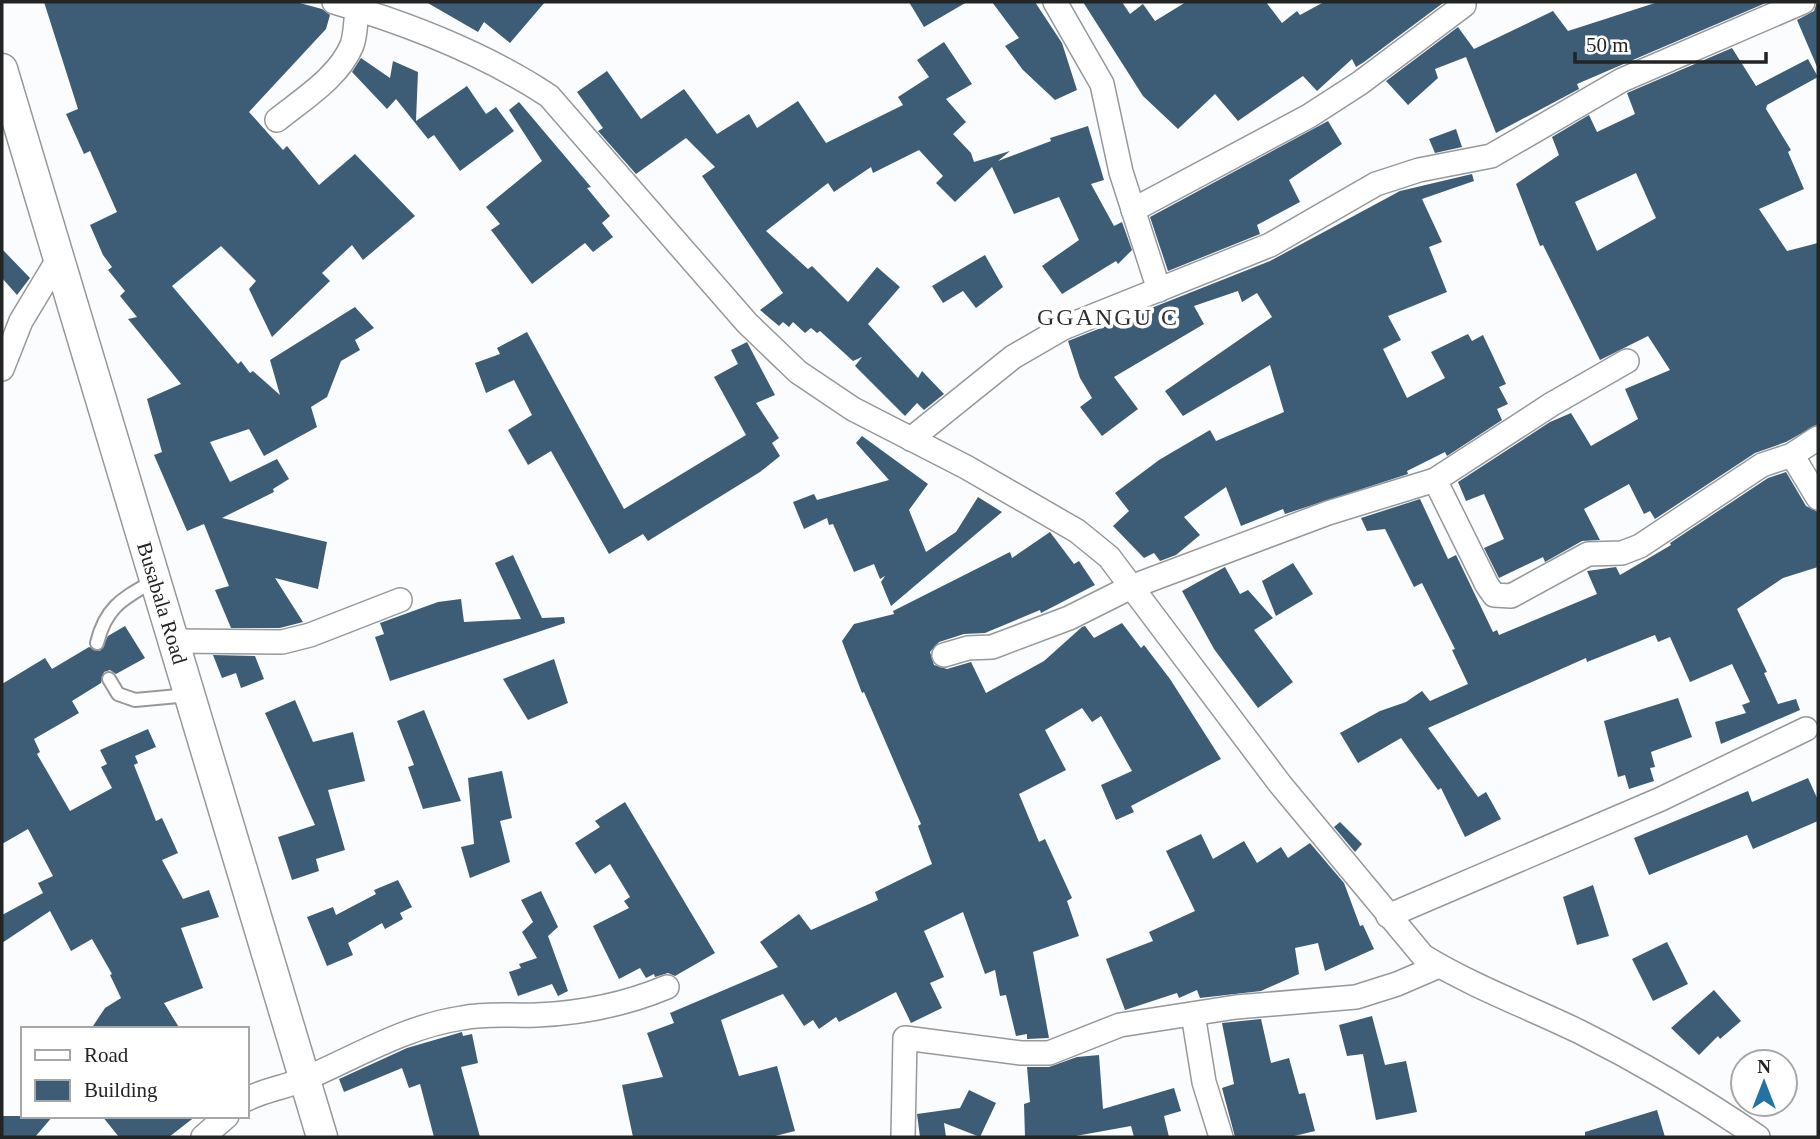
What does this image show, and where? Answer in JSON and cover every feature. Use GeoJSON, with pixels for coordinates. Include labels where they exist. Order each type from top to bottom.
{"type":"FeatureCollection","features":[{"type":"Feature","properties":{"kind":"street"},"geometry":{"type":"LineString","coordinates":[[334,2],[359,5],[508,69],[549,96],[764,340],[798,372],[842,402],[1077,531],[1109,557],[1280,784],[1423,956],[1579,1032],[1704,1100],[1758,1137]]}},
{"type":"Feature","properties":{"kind":"street"},"geometry":{"type":"LineString","coordinates":[[1055,2],[1102,84],[1121,172],[1159,290]]}},
{"type":"Feature","properties":{"kind":"street"},"geometry":{"type":"LineString","coordinates":[[911,439],[1034,342],[1270,245],[1376,184],[1419,170],[1491,156],[1622,80],[1803,2]]}},
{"type":"Feature","properties":{"kind":"street"},"geometry":{"type":"LineString","coordinates":[[277,120],[336,69],[351,46],[359,5]]}},
{"type":"Feature","properties":{"kind":"street"},"geometry":{"type":"LineString","coordinates":[[1133,210],[1309,116],[1360,83],[1464,5]]}},
{"type":"Feature","properties":{"kind":"street","name":"Busabala Road"},"geometry":{"type":"LineString","coordinates":[[2,69],[322,1137]]}},
{"type":"Feature","properties":{"kind":"street"},"geometry":{"type":"LineString","coordinates":[[2,369],[22,321],[59,258]]}},
{"type":"Feature","properties":{"kind":"street"},"geometry":{"type":"LineString","coordinates":[[944,655],[968,648],[992,648],[1069,618],[1131,587],[1328,513],[1435,480],[1552,404],[1627,361]]}},
{"type":"Feature","properties":{"kind":"street"},"geometry":{"type":"LineString","coordinates":[[1435,480],[1487,585],[1494,595],[1511,596],[1588,554],[1622,553],[1640,546],[1762,465],[1792,455],[1818,438]]}},
{"type":"Feature","properties":{"kind":"street"},"geometry":{"type":"LineString","coordinates":[[1792,455],[1818,498]]}},
{"type":"Feature","properties":{"kind":"street"},"geometry":{"type":"LineString","coordinates":[[174,641],[282,642],[310,635],[400,600]]}},
{"type":"Feature","properties":{"kind":"street"},"geometry":{"type":"LineString","coordinates":[[1388,916],[1661,799],[1806,729]]}},
{"type":"Feature","properties":{"kind":"street"},"geometry":{"type":"LineString","coordinates":[[903,1137],[905,1038],[1037,1054],[1049,1053],[1120,1025],[1236,1007],[1356,997],[1397,984],[1438,965]]}},
{"type":"Feature","properties":{"kind":"street"},"geometry":{"type":"LineString","coordinates":[[248,1099],[264,1090],[304,1080],[356,1053],[458,1018],[488,1014],[536,1015],[593,1010],[625,1004],[667,987]]}},
{"type":"Feature","properties":{"kind":"street"},"geometry":{"type":"LineString","coordinates":[[1193,1014],[1202,1073],[1221,1137]]}},
{"type":"Feature","properties":{"kind":"street"},"geometry":{"type":"LineString","coordinates":[[203,1137],[224,1118]]}},
{"type":"Feature","properties":{"kind":"lane"},"geometry":{"type":"LineString","coordinates":[[97,643],[102,623],[118,602],[155,580]]}},
{"type":"Feature","properties":{"kind":"lane"},"geometry":{"type":"LineString","coordinates":[[109,678],[118,694],[135,700],[190,695]]}},
{"type":"Feature","properties":{"kind":"building"},"geometry":{"type":"Polygon","coordinates":[[[44,2],[296,2],[322,9],[330,15],[326,29],[249,112],[283,150],[287,146],[319,185],[355,154],[415,216],[363,260],[352,245],[322,273],[330,281],[272,337],[249,289],[256,281],[221,246],[172,286],[238,364],[241,361],[250,373],[253,371],[280,395],[270,360],[355,307],[374,328],[355,340],[360,350],[341,361],[327,397],[311,407],[317,427],[264,456],[249,429],[210,442],[230,482],[277,459],[289,479],[273,489],[274,492],[222,518],[327,542],[318,589],[275,578],[303,622],[280,628],[231,628],[215,590],[229,586],[204,524],[187,531],[154,455],[162,452],[147,399],[181,384],[128,319],[137,317],[120,296],[125,291],[108,270],[112,267],[103,255],[90,225],[117,212],[90,151],[84,154],[66,114],[78,109],[44,2]]]}},
{"type":"Feature","properties":{"kind":"building"},"geometry":{"type":"Polygon","coordinates":[[[426,2],[545,2],[510,43],[484,22],[478,32],[426,2]]]}},
{"type":"Feature","properties":{"kind":"building"},"geometry":{"type":"Polygon","coordinates":[[[909,2],[967,2],[924,27],[909,2]]]}},
{"type":"Feature","properties":{"kind":"building"},"geometry":{"type":"Polygon","coordinates":[[[992,2],[1035,2],[1062,43],[1077,90],[1055,100],[1023,70],[1005,46],[1019,38],[992,2]]]}},
{"type":"Feature","properties":{"kind":"building"},"geometry":{"type":"Polygon","coordinates":[[[1083,2],[1122,2],[1130,14],[1143,4],[1155,21],[1186,2],[1266,2],[1282,23],[1297,11],[1300,15],[1324,2],[1443,3],[1356,67],[1352,59],[1317,91],[1303,76],[1238,121],[1215,94],[1178,129],[1143,96],[1083,2]]]}},
{"type":"Feature","properties":{"kind":"building"},"geometry":{"type":"Polygon","coordinates":[[[1658,2],[1768,2],[1577,84],[1579,89],[1496,133],[1466,57],[1435,69],[1438,78],[1408,105],[1386,81],[1458,27],[1474,49],[1553,11],[1568,31],[1658,2]]]}},
{"type":"Feature","properties":{"kind":"building"},"geometry":{"type":"Polygon","coordinates":[[[1817,2],[1818,69],[1797,20],[1814,11],[1817,2]]]}},
{"type":"Feature","properties":{"kind":"building"},"geometry":{"type":"Polygon","coordinates":[[[944,42],[972,84],[946,99],[966,122],[953,134],[971,153],[974,162],[1010,151],[998,161],[1051,141],[1050,138],[1088,126],[1104,180],[1091,184],[1114,226],[1122,222],[1132,250],[1118,264],[1116,261],[1062,294],[1042,266],[1079,240],[1059,197],[1014,214],[992,167],[955,202],[936,183],[943,176],[919,150],[873,173],[871,167],[834,192],[828,183],[766,231],[808,269],[812,266],[848,302],[877,267],[900,287],[868,324],[918,378],[922,371],[944,394],[924,410],[917,403],[905,416],[855,366],[862,357],[853,361],[820,331],[817,333],[811,328],[805,333],[793,322],[789,327],[783,322],[779,326],[760,310],[783,293],[702,176],[715,167],[686,138],[636,174],[598,131],[603,128],[577,92],[607,71],[641,119],[684,89],[717,134],[749,114],[757,128],[798,101],[826,143],[903,105],[898,97],[929,77],[917,60],[944,42]]]}},
{"type":"Feature","properties":{"kind":"building"},"geometry":{"type":"Polygon","coordinates":[[[1732,48],[1756,86],[1808,59],[1818,77],[1767,105],[1766,109],[1791,150],[1788,152],[1804,189],[1759,209],[1787,251],[1818,243],[1818,424],[1786,442],[1755,453],[1655,519],[1650,511],[1644,514],[1629,484],[1584,509],[1600,540],[1582,541],[1545,562],[1543,557],[1499,578],[1484,548],[1504,539],[1484,494],[1466,501],[1458,482],[1550,422],[1571,413],[1591,446],[1638,419],[1625,389],[1670,370],[1648,336],[1600,360],[1543,245],[1540,246],[1516,184],[1559,155],[1552,137],[1589,115],[1597,132],[1635,114],[1627,93],[1732,48]],[[1636,173],[1575,202],[1597,251],[1656,218],[1636,173]]]}},
{"type":"Feature","properties":{"kind":"building"},"geometry":{"type":"Polygon","coordinates":[[[361,58],[390,78],[393,61],[418,72],[416,121],[467,86],[486,114],[496,107],[514,131],[460,171],[434,135],[428,139],[396,99],[387,109],[352,72],[361,58]]]}},
{"type":"Feature","properties":{"kind":"building"},"geometry":{"type":"Polygon","coordinates":[[[519,102],[591,187],[587,188],[610,216],[602,223],[613,237],[593,252],[585,243],[532,284],[491,230],[500,224],[486,207],[542,161],[509,110],[519,102]]]}},
{"type":"Feature","properties":{"kind":"building"},"geometry":{"type":"Polygon","coordinates":[[[1328,121],[1342,144],[1289,180],[1300,202],[1257,225],[1260,234],[1168,271],[1150,217],[1328,121]]]}},
{"type":"Feature","properties":{"kind":"building"},"geometry":{"type":"Polygon","coordinates":[[[1456,129],[1462,147],[1435,153],[1429,139],[1456,129]]]}},
{"type":"Feature","properties":{"kind":"building"},"geometry":{"type":"Polygon","coordinates":[[[1472,174],[1474,181],[1422,199],[1442,242],[1429,247],[1447,292],[1388,316],[1401,340],[1383,349],[1407,398],[1445,378],[1431,352],[1468,334],[1472,341],[1483,335],[1506,384],[1499,387],[1508,404],[1497,409],[1502,420],[1447,456],[1445,452],[1407,471],[1408,474],[1285,514],[1283,509],[1241,526],[1226,487],[1184,517],[1200,535],[1176,555],[1160,561],[1154,553],[1144,558],[1113,526],[1129,511],[1115,493],[1159,460],[1210,430],[1216,441],[1284,412],[1270,365],[1183,416],[1165,391],[1272,317],[1257,293],[1242,302],[1238,291],[1194,306],[1204,324],[1114,377],[1138,409],[1102,436],[1080,407],[1092,398],[1080,378],[1068,341],[1270,261],[1400,191],[1472,174]]]}},
{"type":"Feature","properties":{"kind":"building"},"geometry":{"type":"Polygon","coordinates":[[[2,249],[30,278],[17,295],[2,278],[2,249]]]}},
{"type":"Feature","properties":{"kind":"building"},"geometry":{"type":"Polygon","coordinates":[[[985,255],[1003,287],[976,308],[963,291],[943,303],[932,286],[985,255]]]}},
{"type":"Feature","properties":{"kind":"building"},"geometry":{"type":"Polygon","coordinates":[[[527,332],[624,509],[746,435],[714,377],[738,364],[731,350],[747,342],[775,395],[756,403],[779,438],[772,443],[780,456],[760,472],[648,541],[643,534],[609,554],[551,451],[528,465],[508,430],[532,415],[514,380],[486,393],[475,363],[500,354],[497,348],[527,332]]]}},
{"type":"Feature","properties":{"kind":"building"},"geometry":{"type":"Polygon","coordinates":[[[862,436],[928,484],[909,510],[926,552],[956,532],[978,497],[1002,512],[891,606],[881,582],[885,576],[880,579],[874,564],[854,572],[833,524],[829,525],[827,518],[804,529],[793,502],[814,494],[817,500],[889,480],[856,443],[862,436]]]}},
{"type":"Feature","properties":{"kind":"building"},"geometry":{"type":"Polygon","coordinates":[[[1786,472],[1806,506],[1818,512],[1818,567],[1783,578],[1737,609],[1767,672],[1764,673],[1778,704],[1796,699],[1800,710],[1721,744],[1715,722],[1746,713],[1742,705],[1750,702],[1732,664],[1690,682],[1670,637],[1658,642],[1655,635],[1587,662],[1586,658],[1428,728],[1478,797],[1486,792],[1501,819],[1465,837],[1441,788],[1438,790],[1401,738],[1358,763],[1340,733],[1380,711],[1406,702],[1422,691],[1430,701],[1468,684],[1452,650],[1455,649],[1422,583],[1414,587],[1385,529],[1367,531],[1361,518],[1420,499],[1448,559],[1456,555],[1493,632],[1497,630],[1499,635],[1597,594],[1587,571],[1616,567],[1620,575],[1671,545],[1670,543],[1768,478],[1786,472]]]}},
{"type":"Feature","properties":{"kind":"building"},"geometry":{"type":"Polygon","coordinates":[[[1050,532],[1074,564],[1079,561],[1095,585],[1041,613],[1040,610],[985,633],[964,634],[939,642],[930,652],[934,665],[947,669],[971,662],[986,693],[1044,661],[1082,627],[1085,626],[1094,638],[1122,623],[1141,648],[1144,645],[1170,679],[1221,759],[1131,806],[1134,812],[1116,820],[1101,785],[1132,771],[1101,716],[1092,722],[1082,708],[1045,730],[1066,770],[1019,794],[1039,842],[1045,839],[1072,898],[1067,901],[1079,936],[1033,952],[1049,1038],[1027,1039],[1027,1034],[1016,1036],[1006,995],[1000,996],[995,970],[985,974],[963,912],[924,931],[944,977],[930,983],[942,1008],[911,1023],[896,992],[839,1022],[836,1017],[819,1029],[813,1020],[804,1026],[783,994],[721,1020],[739,1076],[777,1066],[795,1131],[771,1137],[633,1137],[622,1085],[663,1077],[647,1033],[674,1023],[670,1013],[778,967],[760,942],[799,914],[811,930],[878,900],[875,892],[932,864],[918,826],[921,824],[864,692],[862,693],[842,641],[854,624],[894,614],[893,611],[1010,552],[1012,558],[1050,532]]]}},
{"type":"Feature","properties":{"kind":"building"},"geometry":{"type":"Polygon","coordinates":[[[513,555],[542,618],[564,617],[565,623],[390,681],[375,637],[384,634],[380,623],[438,602],[461,599],[464,622],[521,619],[495,563],[513,555]]]}},
{"type":"Feature","properties":{"kind":"building"},"geometry":{"type":"Polygon","coordinates":[[[1293,563],[1313,594],[1276,616],[1262,581],[1293,563]]]}},
{"type":"Feature","properties":{"kind":"building"},"geometry":{"type":"Polygon","coordinates":[[[1225,567],[1240,594],[1248,590],[1273,618],[1254,630],[1293,682],[1258,708],[1214,649],[1182,591],[1225,567]]]}},
{"type":"Feature","properties":{"kind":"building"},"geometry":{"type":"Polygon","coordinates":[[[125,626],[145,658],[116,674],[110,670],[104,672],[101,683],[72,701],[79,713],[34,739],[40,752],[37,754],[70,811],[112,788],[101,767],[107,764],[100,750],[148,729],[156,747],[135,756],[138,763],[134,765],[156,821],[162,818],[178,853],[162,860],[183,899],[209,890],[219,917],[181,928],[203,988],[164,1003],[179,1027],[92,1027],[105,1008],[121,998],[110,975],[112,974],[92,939],[71,951],[50,911],[2,943],[2,915],[43,893],[38,883],[53,876],[28,829],[2,844],[2,684],[45,658],[52,669],[89,647],[100,651],[108,636],[125,626]]]}},
{"type":"Feature","properties":{"kind":"building"},"geometry":{"type":"Polygon","coordinates":[[[213,655],[255,656],[264,679],[241,688],[236,673],[222,678],[213,655]]]}},
{"type":"Feature","properties":{"kind":"building"},"geometry":{"type":"Polygon","coordinates":[[[554,659],[568,703],[528,720],[503,679],[554,659]]]}},
{"type":"Feature","properties":{"kind":"building"},"geometry":{"type":"Polygon","coordinates":[[[1678,698],[1692,737],[1651,752],[1655,767],[1650,768],[1654,781],[1629,789],[1625,775],[1618,777],[1604,721],[1678,698]]]}},
{"type":"Feature","properties":{"kind":"building"},"geometry":{"type":"Polygon","coordinates":[[[295,700],[313,742],[353,732],[365,781],[328,790],[345,850],[316,859],[319,871],[292,880],[278,837],[315,825],[265,713],[295,700]]]}},
{"type":"Feature","properties":{"kind":"building"},"geometry":{"type":"Polygon","coordinates":[[[424,710],[461,801],[423,809],[408,767],[414,765],[397,721],[424,710]]]}},
{"type":"Feature","properties":{"kind":"building"},"geometry":{"type":"Polygon","coordinates":[[[502,771],[512,818],[500,821],[510,862],[470,878],[461,847],[474,844],[468,778],[502,771]]]}},
{"type":"Feature","properties":{"kind":"building"},"geometry":{"type":"Polygon","coordinates":[[[1808,778],[1818,800],[1818,821],[1753,849],[1747,835],[1649,875],[1634,838],[1748,791],[1752,802],[1808,778]]]}},
{"type":"Feature","properties":{"kind":"building"},"geometry":{"type":"Polygon","coordinates":[[[625,802],[715,953],[675,976],[668,973],[655,977],[654,974],[646,978],[640,968],[619,979],[593,926],[629,908],[624,901],[630,897],[610,864],[595,874],[575,843],[600,827],[595,821],[625,802]]]}},
{"type":"Feature","properties":{"kind":"building"},"geometry":{"type":"Polygon","coordinates":[[[1340,822],[1362,844],[1355,852],[1334,827],[1340,822]]]}},
{"type":"Feature","properties":{"kind":"building"},"geometry":{"type":"Polygon","coordinates":[[[1201,834],[1213,859],[1244,841],[1257,863],[1281,847],[1288,858],[1310,843],[1344,883],[1360,926],[1363,925],[1374,949],[1325,971],[1318,943],[1295,948],[1299,974],[1261,991],[1200,998],[1197,990],[1179,998],[1177,993],[1125,1010],[1106,959],[1153,941],[1149,932],[1195,911],[1166,851],[1201,834]]]}},
{"type":"Feature","properties":{"kind":"building"},"geometry":{"type":"Polygon","coordinates":[[[398,880],[412,907],[400,913],[403,919],[385,929],[382,923],[348,943],[353,955],[327,966],[307,917],[333,907],[336,915],[376,894],[374,890],[398,880]]]}},
{"type":"Feature","properties":{"kind":"building"},"geometry":{"type":"Polygon","coordinates":[[[1593,885],[1609,936],[1577,945],[1563,897],[1593,885]]]}},
{"type":"Feature","properties":{"kind":"building"},"geometry":{"type":"Polygon","coordinates":[[[541,891],[558,927],[548,936],[568,991],[558,996],[552,984],[518,996],[509,972],[521,968],[519,964],[537,958],[522,932],[533,922],[521,900],[541,891]]]}},
{"type":"Feature","properties":{"kind":"building"},"geometry":{"type":"Polygon","coordinates":[[[1667,942],[1688,984],[1653,1001],[1632,959],[1667,942]]]}},
{"type":"Feature","properties":{"kind":"building"},"geometry":{"type":"Polygon","coordinates":[[[1714,990],[1741,1021],[1720,1039],[1718,1036],[1699,1055],[1671,1028],[1714,990]]]}},
{"type":"Feature","properties":{"kind":"building"},"geometry":{"type":"Polygon","coordinates":[[[1372,1016],[1385,1065],[1406,1061],[1417,1112],[1376,1120],[1363,1054],[1347,1056],[1339,1025],[1372,1016]]]}},
{"type":"Feature","properties":{"kind":"building"},"geometry":{"type":"Polygon","coordinates":[[[1261,1019],[1271,1063],[1289,1058],[1299,1094],[1305,1093],[1315,1131],[1290,1137],[1235,1137],[1222,1088],[1234,1084],[1222,1023],[1261,1019]]]}},
{"type":"Feature","properties":{"kind":"building"},"geometry":{"type":"Polygon","coordinates":[[[462,1032],[463,1036],[472,1034],[478,1063],[461,1067],[480,1137],[434,1137],[420,1084],[409,1088],[402,1068],[344,1092],[339,1079],[407,1048],[462,1032]]]}},
{"type":"Feature","properties":{"kind":"building"},"geometry":{"type":"Polygon","coordinates":[[[1099,1055],[1103,1109],[1174,1088],[1181,1111],[1164,1116],[1169,1137],[1134,1137],[1131,1126],[1070,1137],[1025,1137],[1024,1104],[1030,1102],[1027,1067],[1049,1067],[1077,1057],[1099,1055]]]}},
{"type":"Feature","properties":{"kind":"building"},"geometry":{"type":"Polygon","coordinates":[[[969,1090],[996,1103],[980,1137],[944,1123],[946,1137],[920,1137],[917,1114],[960,1108],[969,1090]]]}},
{"type":"Feature","properties":{"kind":"building"},"geometry":{"type":"Polygon","coordinates":[[[1657,1110],[1665,1137],[1585,1137],[1585,1132],[1657,1110]]]}},
{"type":"Feature","properties":{"kind":"building"},"geometry":{"type":"Polygon","coordinates":[[[2,1116],[51,1118],[35,1137],[2,1137],[2,1116]]]}},
{"type":"Feature","properties":{"kind":"building"},"geometry":{"type":"Polygon","coordinates":[[[104,1118],[193,1118],[169,1137],[119,1137],[104,1118]]]}},
{"type":"Feature","properties":{"kind":"district","name":"GGANGU C"},"geometry":{"type":"Point","coordinates":[1108,317]}}]}
